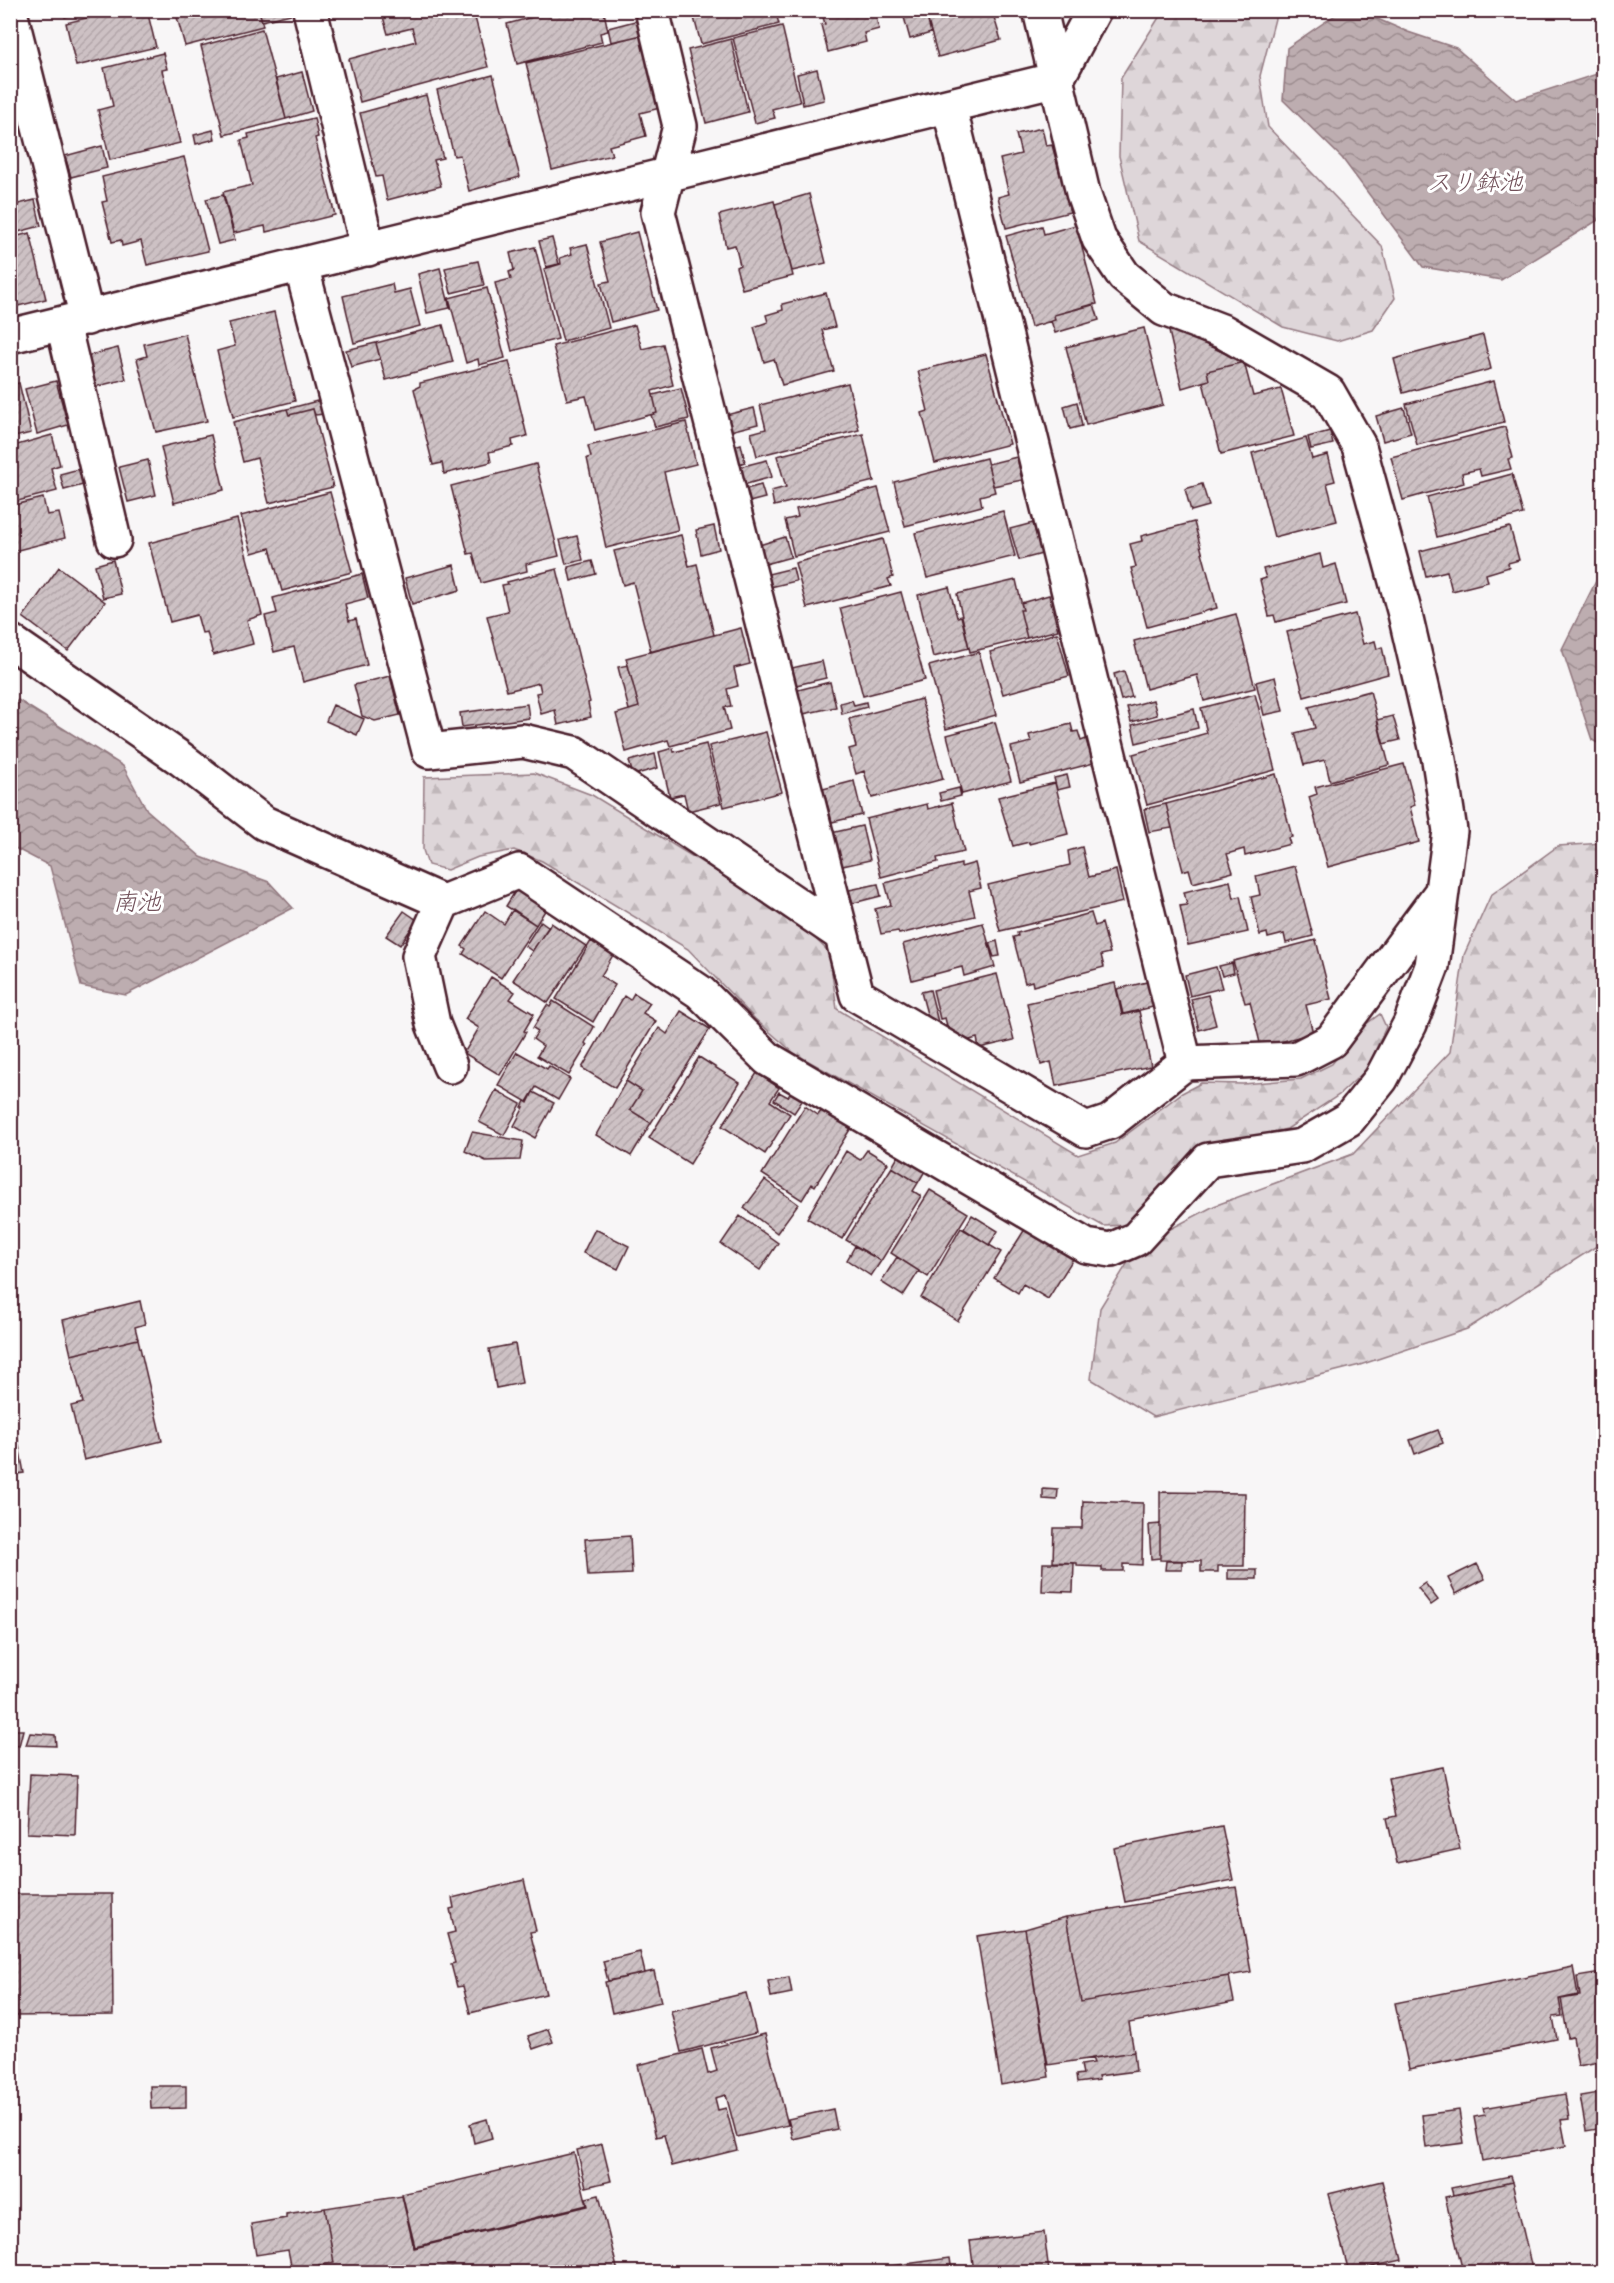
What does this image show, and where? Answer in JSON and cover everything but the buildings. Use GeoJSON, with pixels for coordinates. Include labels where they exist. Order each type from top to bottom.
{"type":"FeatureCollection","features":[{"type":"Feature","properties":{"kind":"street"},"geometry":{"type":"LineString","coordinates":[[310,10],[368,249]]}},
{"type":"Feature","properties":{"kind":"street"},"geometry":{"type":"LineString","coordinates":[[652,10],[680,126],[658,212],[856,995],[1086,1130],[1110,1122],[1185,1063],[1296,1059],[1331,1041],[1443,890]]}},
{"type":"Feature","properties":{"kind":"street"},"geometry":{"type":"LineString","coordinates":[[450,1066],[433,1024],[419,956],[443,902],[519,871],[700,992],[768,1059],[1086,1246],[1111,1250],[1136,1239],[1208,1160],[1302,1146],[1349,1119],[1381,1079],[1410,1024],[1432,966],[1449,831],[1439,760],[1405,614],[1359,446],[1328,392],[1224,332],[1164,309],[1124,276],[1099,239],[1083,193],[1040,10]]}},
{"type":"Feature","properties":{"kind":"street"},"geometry":{"type":"LineString","coordinates":[[10,336],[1057,80],[1094,10]]}},
{"type":"Feature","properties":{"kind":"street"},"geometry":{"type":"LineString","coordinates":[[10,12],[75,321],[114,540]]}},
{"type":"Feature","properties":{"kind":"street"},"geometry":{"type":"LineString","coordinates":[[949,106],[1185,1063]]}},
{"type":"Feature","properties":{"kind":"street"},"geometry":{"type":"LineString","coordinates":[[300,265],[429,751],[523,741],[574,753],[839,933]]}},
{"type":"Feature","properties":{"kind":"street"},"geometry":{"type":"LineString","coordinates":[[10,641],[181,759],[264,823],[443,902]]}},
{"type":"Feature","properties":{"kind":"green space"},"geometry":{"type":"Polygon","coordinates":[[[1163,11],[1277,11],[1260,76],[1268,127],[1382,246],[1395,298],[1373,330],[1337,341],[1283,327],[1139,241],[1119,156],[1121,78],[1163,11]]]}},
{"type":"Feature","properties":{"kind":"green space"},"geometry":{"type":"Polygon","coordinates":[[[534,773],[592,795],[796,920],[829,952],[837,1009],[1078,1155],[1115,1143],[1182,1093],[1201,1083],[1243,1084],[1301,1079],[1332,1064],[1358,1030],[1380,1014],[1386,1027],[1367,1069],[1339,1095],[1287,1129],[1198,1149],[1132,1225],[1103,1226],[794,1053],[755,1019],[688,949],[542,861],[514,850],[478,857],[447,870],[428,865],[423,850],[424,777],[534,773]]]}},
{"type":"Feature","properties":{"kind":"green space"},"geometry":{"type":"Polygon","coordinates":[[[1603,843],[1603,1242],[1467,1329],[1360,1365],[1153,1417],[1091,1379],[1100,1308],[1138,1246],[1214,1206],[1353,1154],[1450,1052],[1464,955],[1491,895],[1558,846],[1603,843]]]}},
{"type":"Feature","properties":{"kind":"water","name":"スリ鉢池"},"geometry":{"type":"Polygon","coordinates":[[[1341,11],[1359,11],[1408,32],[1456,48],[1516,100],[1603,72],[1603,217],[1501,280],[1423,267],[1342,158],[1283,100],[1287,48],[1341,11]]]}},
{"type":"Feature","properties":{"kind":"water"},"geometry":{"type":"Polygon","coordinates":[[[1603,567],[1604,746],[1592,740],[1562,649],[1603,567]]]}},
{"type":"Feature","properties":{"kind":"water","name":"南池"},"geometry":{"type":"Polygon","coordinates":[[[18,700],[123,766],[147,810],[201,857],[269,882],[293,908],[126,995],[81,986],[50,866],[11,846],[11,708],[18,700]]]}}]}
